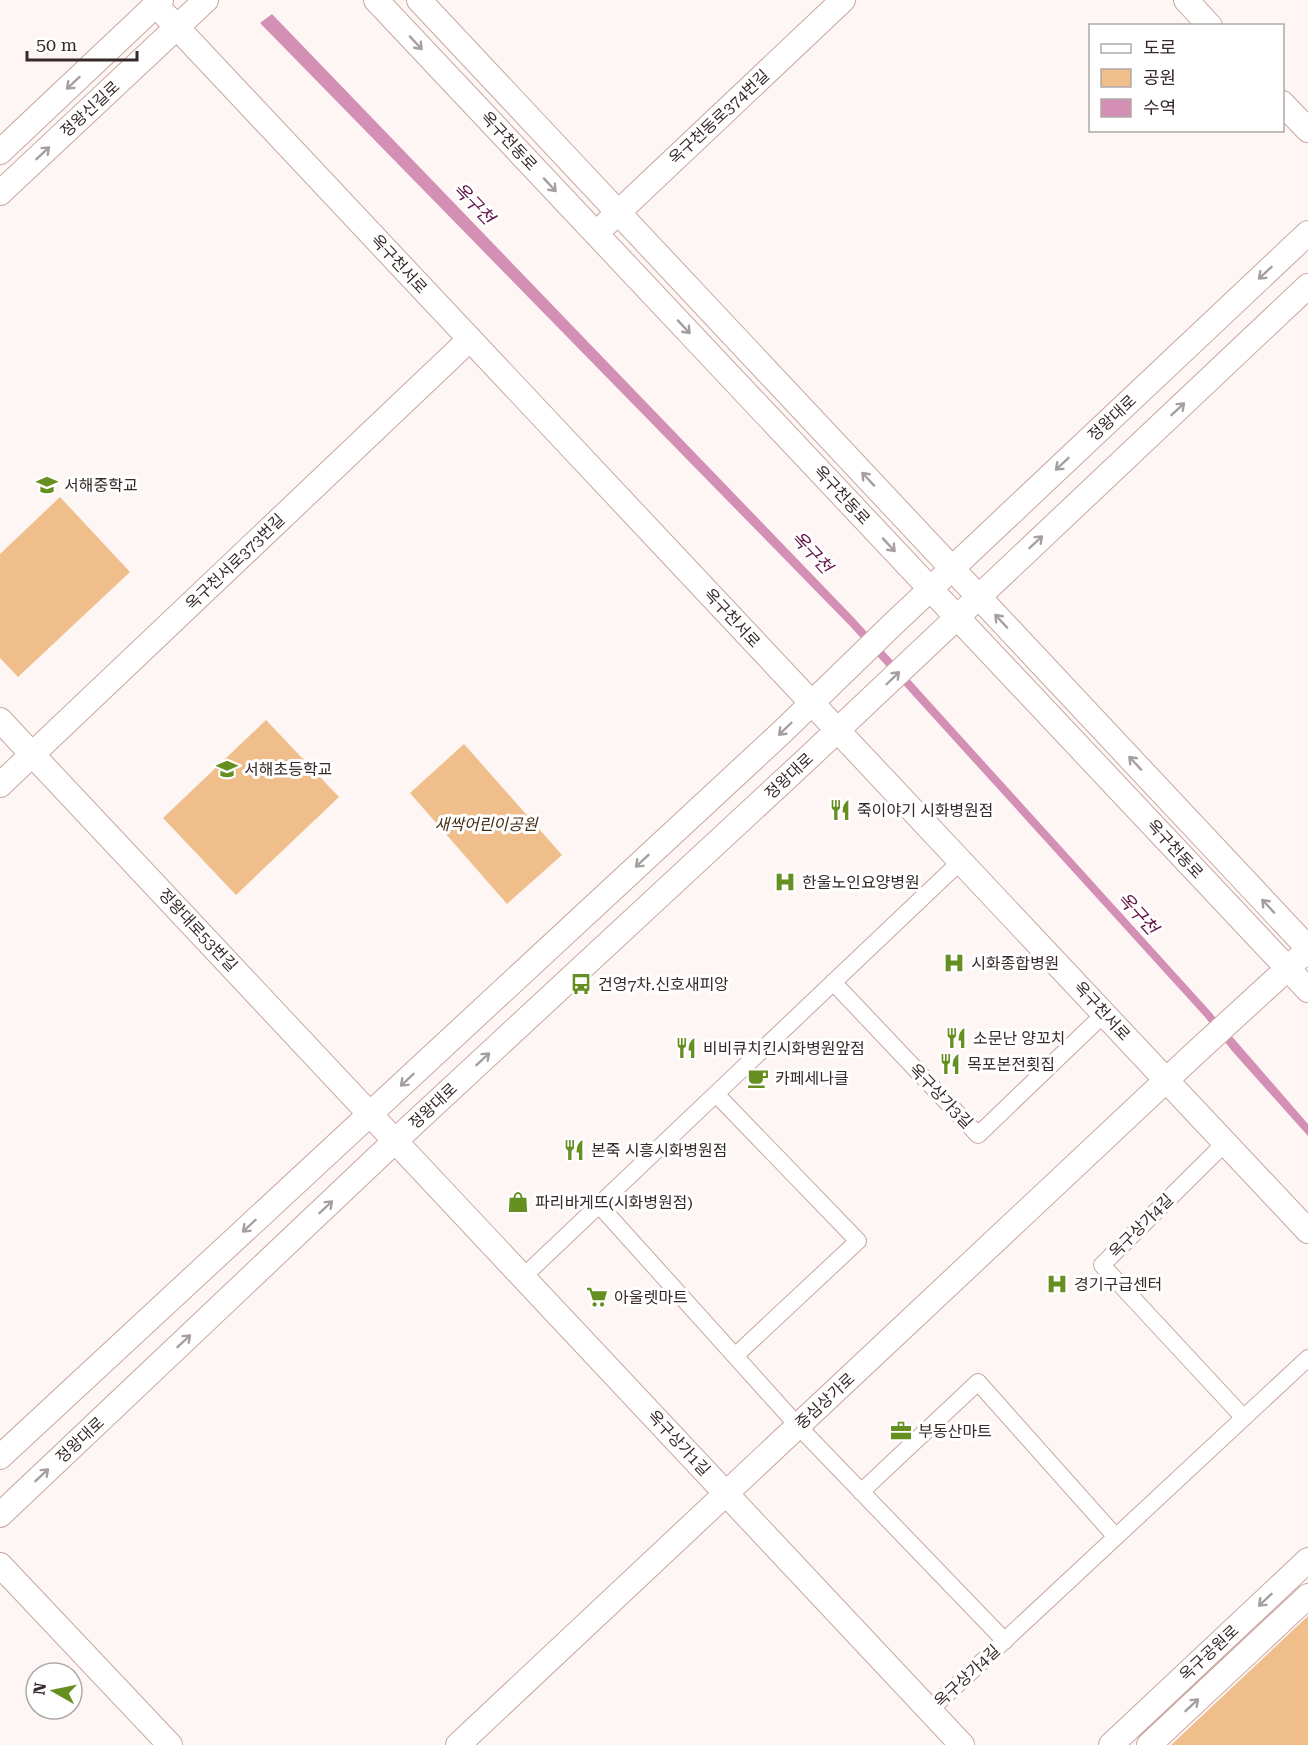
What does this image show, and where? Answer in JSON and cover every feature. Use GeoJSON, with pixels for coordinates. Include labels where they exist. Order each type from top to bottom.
{"type":"FeatureCollection","features":[{"type":"Feature","properties":{"kind":"street","name":"정왕신길로"},"geometry":{"type":"LineString","coordinates":[[0,194],[206,0]]}},
{"type":"Feature","properties":{"kind":"street","name":"옥구천동로"},"geometry":{"type":"LineString","coordinates":[[376,0],[1308,990]]}},
{"type":"Feature","properties":{"kind":"street","name":"옥구천동로"},"geometry":{"type":"LineString","coordinates":[[419,0],[1308,949]]}},
{"type":"Feature","properties":{"kind":"street","name":"옥구천동로374번길"},"geometry":{"type":"LineString","coordinates":[[596,234],[843,0]]}},
{"type":"Feature","properties":{"kind":"street"},"geometry":{"type":"LineString","coordinates":[[1186,0],[1208,24]]}},
{"type":"Feature","properties":{"kind":"street","name":"정왕신길로"},"geometry":{"type":"LineString","coordinates":[[0,152],[159,2]]}},
{"type":"Feature","properties":{"kind":"street","name":"옥구천서로"},"geometry":{"type":"LineString","coordinates":[[159,2],[178,27],[1308,1231]]}},
{"type":"Feature","properties":{"kind":"street"},"geometry":{"type":"LineString","coordinates":[[1284,105],[1308,130]]}},
{"type":"Feature","properties":{"kind":"street","name":"정왕대로"},"geometry":{"type":"LineString","coordinates":[[812,703],[930,588],[1308,233]]}},
{"type":"Feature","properties":{"kind":"street"},"geometry":{"type":"LineString","coordinates":[[957,617],[1308,286]]}},
{"type":"Feature","properties":{"kind":"street","name":"옥구천서로373번길"},"geometry":{"type":"LineString","coordinates":[[0,785],[470,339]]}},
{"type":"Feature","properties":{"kind":"street","name":"정왕대로"},"geometry":{"type":"LineString","coordinates":[[0,1515],[395,1141],[957,617]]}},
{"type":"Feature","properties":{"kind":"street"},"geometry":{"type":"LineString","coordinates":[[0,1457],[812,703]]}},
{"type":"Feature","properties":{"kind":"street","name":"정왕대로53번길"},"geometry":{"type":"LineString","coordinates":[[0,720],[395,1141]]}},
{"type":"Feature","properties":{"kind":"street"},"geometry":{"type":"LineString","coordinates":[[523,1277],[961,861]]}},
{"type":"Feature","properties":{"kind":"street"},"geometry":{"type":"LineString","coordinates":[[1288,969],[1308,949]]}},
{"type":"Feature","properties":{"kind":"street","name":"중심상가로"},"geometry":{"type":"LineString","coordinates":[[458,1745],[1192,1056],[1288,969]]}},
{"type":"Feature","properties":{"kind":"street","name":"옥구상가3길"},"geometry":{"type":"LineString","coordinates":[[833,982],[978,1135],[1104,1014]]}},
{"type":"Feature","properties":{"kind":"street"},"geometry":{"type":"LineString","coordinates":[[716,1094],[858,1241],[735,1356]]}},
{"type":"Feature","properties":{"kind":"street","name":"옥구상가1길"},"geometry":{"type":"LineString","coordinates":[[395,1141],[962,1745]]}},
{"type":"Feature","properties":{"kind":"street","name":"옥구상가4길"},"geometry":{"type":"LineString","coordinates":[[1226,1143],[1102,1265],[1244,1418]]}},
{"type":"Feature","properties":{"kind":"street"},"geometry":{"type":"LineString","coordinates":[[599,1205],[798,1426]]}},
{"type":"Feature","properties":{"kind":"street","name":"옥구상가4길"},"geometry":{"type":"LineString","coordinates":[[930,1710],[1308,1358]]}},
{"type":"Feature","properties":{"kind":"street"},"geometry":{"type":"LineString","coordinates":[[861,1492],[978,1382],[1116,1537]]}},
{"type":"Feature","properties":{"kind":"street","name":"옥구상가4길"},"geometry":{"type":"LineString","coordinates":[[798,1426],[1005,1641]]}},
{"type":"Feature","properties":{"kind":"street","name":"옥구공원로"},"geometry":{"type":"LineString","coordinates":[[1111,1745],[1308,1560]]}},
{"type":"Feature","properties":{"kind":"street"},"geometry":{"type":"LineString","coordinates":[[0,1565],[170,1745]]}},
{"type":"Feature","properties":{"kind":"street","name":"옥구공원로"},"geometry":{"type":"LineString","coordinates":[[1149,1745],[1308,1596]]}},
{"type":"Feature","properties":{"kind":"green space"},"geometry":{"type":"Polygon","coordinates":[[[60,497],[130,572],[18,677],[0,658],[0,554],[60,497]]]}},
{"type":"Feature","properties":{"kind":"green space"},"geometry":{"type":"Polygon","coordinates":[[[266,720],[339,797],[236,895],[163,818],[266,720]]]}},
{"type":"Feature","properties":{"kind":"green space","name":"새싹어린이공원"},"geometry":{"type":"Polygon","coordinates":[[[464,744],[562,855],[507,904],[410,793],[464,744]]]}},
{"type":"Feature","properties":{"kind":"green space"},"geometry":{"type":"Polygon","coordinates":[[[1308,1616],[1308,1745],[1171,1745],[1308,1616]]]}},
{"type":"Feature","properties":{"kind":"water"},"geometry":{"type":"Polygon","coordinates":[[[272,14],[855,619],[1209,1010],[1308,1124],[1308,1136],[1204,1016],[850,626],[260,23],[272,14]]]}},
{"type":"Feature","properties":{"kind":"place","name":"서해중학교"},"geometry":{"type":"Point","coordinates":[47,485]}},
{"type":"Feature","properties":{"kind":"place","name":"서해초등학교"},"geometry":{"type":"Point","coordinates":[227,769]}},
{"type":"Feature","properties":{"kind":"place","name":"죽이야기 시화병원점"},"geometry":{"type":"Point","coordinates":[840,810]}},
{"type":"Feature","properties":{"kind":"place","name":"한울노인요양병원"},"geometry":{"type":"Point","coordinates":[785,882]}},
{"type":"Feature","properties":{"kind":"place","name":"시화종합병원"},"geometry":{"type":"Point","coordinates":[954,963]}},
{"type":"Feature","properties":{"kind":"place","name":"건영7차.신호새피앙"},"geometry":{"type":"Point","coordinates":[581,984]}},
{"type":"Feature","properties":{"kind":"place","name":"소문난 양꼬치"},"geometry":{"type":"Point","coordinates":[956,1038]}},
{"type":"Feature","properties":{"kind":"place","name":"비비큐치킨시화병원앞점"},"geometry":{"type":"Point","coordinates":[686,1048]}},
{"type":"Feature","properties":{"kind":"place","name":"목포본전횟집"},"geometry":{"type":"Point","coordinates":[950,1064]}},
{"type":"Feature","properties":{"kind":"place","name":"카페세나클"},"geometry":{"type":"Point","coordinates":[758,1078]}},
{"type":"Feature","properties":{"kind":"place","name":"본죽 시흥시화병원점"},"geometry":{"type":"Point","coordinates":[574,1150]}},
{"type":"Feature","properties":{"kind":"place","name":"파리바게뜨(시화병원점)"},"geometry":{"type":"Point","coordinates":[518,1202]}},
{"type":"Feature","properties":{"kind":"place","name":"경기구급센터"},"geometry":{"type":"Point","coordinates":[1057,1284]}},
{"type":"Feature","properties":{"kind":"place","name":"아울렛마트"},"geometry":{"type":"Point","coordinates":[597,1297]}},
{"type":"Feature","properties":{"kind":"place","name":"부동산마트"},"geometry":{"type":"Point","coordinates":[901,1431]}},
{"type":"Feature","properties":{"kind":"water label","name":"옥구천"},"geometry":{"type":"Point","coordinates":[474,203]}},
{"type":"Feature","properties":{"kind":"water label","name":"옥구천"},"geometry":{"type":"Point","coordinates":[812,552]}},
{"type":"Feature","properties":{"kind":"water label","name":"옥구천"},"geometry":{"type":"Point","coordinates":[1138,913]}}]}
